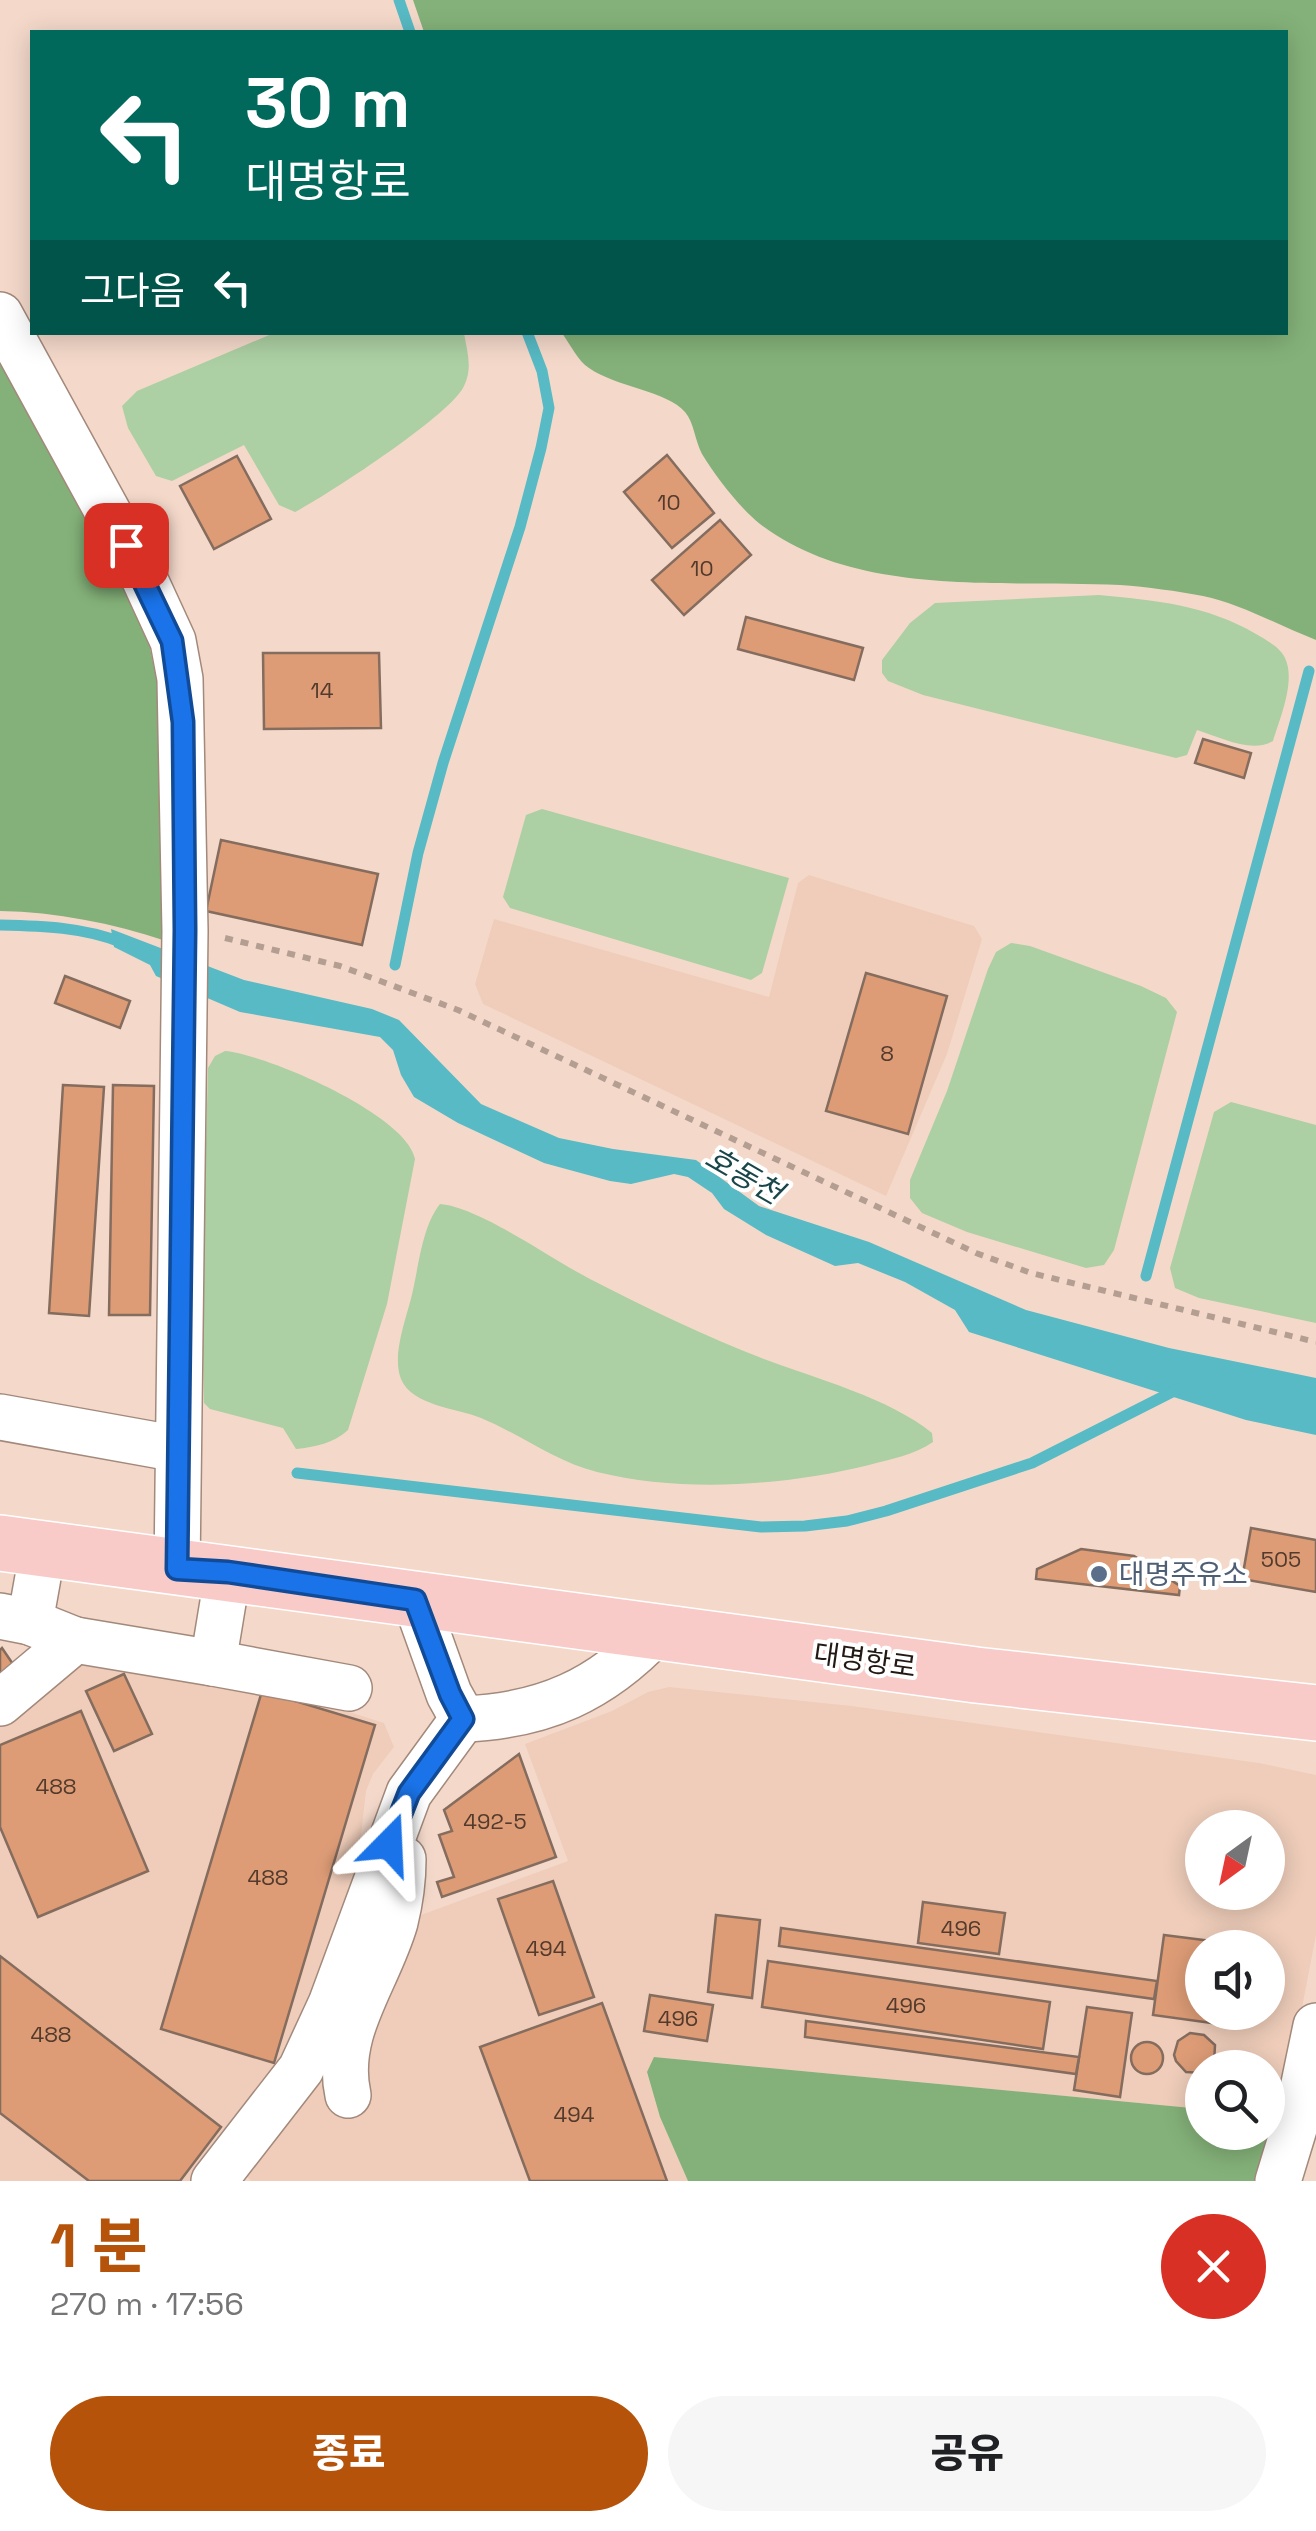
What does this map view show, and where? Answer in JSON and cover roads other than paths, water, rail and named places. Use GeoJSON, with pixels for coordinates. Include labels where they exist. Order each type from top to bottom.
{"type":"FeatureCollection","features":[{"type":"Feature","properties":{"kind":"main road","name":"대명항로"},"geometry":{"type":"LineString","coordinates":[[22,1546],[976,1675],[1316,1713]]}},
{"type":"Feature","properties":{"kind":"street"},"geometry":{"type":"LineString","coordinates":[[0,315],[144,578],[172,641],[183,722],[185,930],[178,1449],[202,1571],[213,1663]]}},
{"type":"Feature","properties":{"kind":"street"},"geometry":{"type":"LineString","coordinates":[[0,1417],[178,1449]]}},
{"type":"Feature","properties":{"kind":"street"},"geometry":{"type":"LineString","coordinates":[[22,1546],[15,1619],[75,1640],[349,1688]]}},
{"type":"Feature","properties":{"kind":"street"},"geometry":{"type":"LineString","coordinates":[[415,1600],[463,1719]]}},
{"type":"Feature","properties":{"kind":"street"},"geometry":{"type":"LineString","coordinates":[[463,1719],[504,1718],[584,1691],[630,1659],[656,1632]]}},
{"type":"Feature","properties":{"kind":"street"},"geometry":{"type":"LineString","coordinates":[[0,1703],[75,1640]]}},
{"type":"Feature","properties":{"kind":"street"},"geometry":{"type":"LineString","coordinates":[[214,2181],[301,2070],[331,2004],[409,1793],[463,1719]]}},
{"type":"Feature","properties":{"kind":"street"},"geometry":{"type":"LineString","coordinates":[[348,2094],[342,2068],[350,2034],[394,1924],[400,1897],[404,1861],[396,1823]]}},
{"type":"Feature","properties":{"kind":"street"},"geometry":{"type":"LineString","coordinates":[[1278,2181],[1296,2122],[1316,2026]]}},
{"type":"Feature","properties":{"kind":"water"},"geometry":{"type":"Polygon","coordinates":[[[111,929],[244,980],[372,1009],[399,1020],[481,1104],[559,1138],[696,1160],[759,1206],[869,1242],[1026,1310],[1169,1348],[1316,1378],[1316,1435],[1246,1420],[969,1332],[955,1310],[905,1282],[858,1263],[835,1266],[766,1235],[724,1209],[712,1193],[688,1177],[674,1174],[631,1184],[544,1163],[458,1123],[414,1097],[393,1050],[380,1037],[240,1012],[156,976],[150,965],[114,947],[111,929]]]}},
{"type":"Feature","properties":{"kind":"waterway"},"geometry":{"type":"LineString","coordinates":[[399,0],[409,30]]}},
{"type":"Feature","properties":{"kind":"waterway"},"geometry":{"type":"LineString","coordinates":[[395,965],[418,853],[443,763],[520,527],[541,448],[549,408],[542,371],[528,335]]}},
{"type":"Feature","properties":{"kind":"waterway"},"geometry":{"type":"LineString","coordinates":[[1146,1276],[1309,671]]}},
{"type":"Feature","properties":{"kind":"waterway","name":"호동천"},"geometry":{"type":"LineString","coordinates":[[0,925],[78,931],[123,943]]}},
{"type":"Feature","properties":{"kind":"waterway"},"geometry":{"type":"LineString","coordinates":[[297,1473],[761,1527],[805,1526],[886,1511],[1032,1463],[1178,1389]]}},
{"type":"Feature","properties":{"kind":"place","name":"대명주유소"},"geometry":{"type":"Point","coordinates":[1099,1574]}}]}
